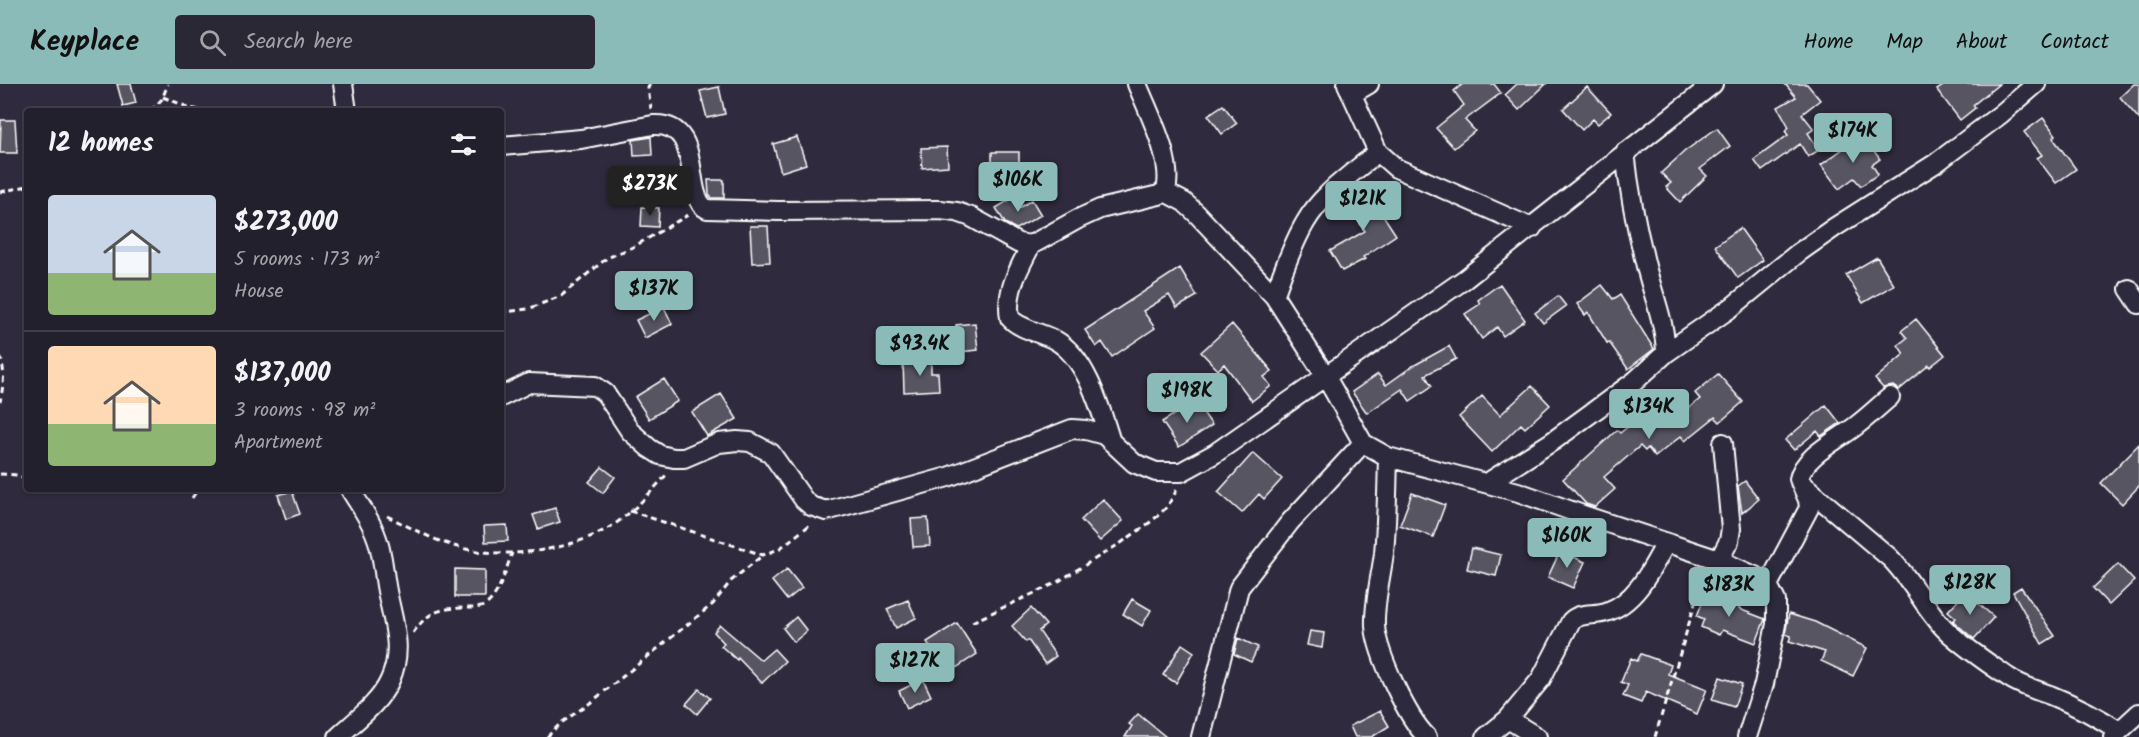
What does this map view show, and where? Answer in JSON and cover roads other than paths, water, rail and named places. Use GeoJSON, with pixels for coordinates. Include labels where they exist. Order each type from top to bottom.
{"type":"FeatureCollection","features":[{"type":"Feature","properties":{"kind":"street"},"geometry":{"type":"LineString","coordinates":[[343,84],[347,108]]}},
{"type":"Feature","properties":{"kind":"street"},"geometry":{"type":"LineString","coordinates":[[1110,439],[1095,393],[1067,349],[1058,341],[1018,324],[1010,318],[1011,290],[1016,274],[1031,245],[1100,209],[1165,192],[1168,181],[1163,154],[1137,84]]}},
{"type":"Feature","properties":{"kind":"street"},"geometry":{"type":"LineString","coordinates":[[1369,84],[1349,89],[1378,152],[1396,168],[1532,228]]}},
{"type":"Feature","properties":{"kind":"street"},"geometry":{"type":"LineString","coordinates":[[504,396],[529,383],[595,386],[605,393],[630,431],[660,455],[681,458],[719,443],[750,442],[771,453],[804,500],[811,506],[826,511],[948,477],[1067,431],[1096,432],[1110,439],[1134,463],[1143,468],[1165,473],[1181,472],[1214,454],[1441,297],[1713,84]]}},
{"type":"Feature","properties":{"kind":"street"},"geometry":{"type":"LineString","coordinates":[[1487,483],[1553,441],[1635,381],[1666,353],[1732,307],[1797,253],[1936,163],[2001,114],[2036,84]]}},
{"type":"Feature","properties":{"kind":"street"},"geometry":{"type":"LineString","coordinates":[[504,146],[581,139],[652,125],[664,126],[678,134],[688,149],[695,189],[702,206],[716,210],[940,210],[964,215],[1018,243],[1031,245]]}},
{"type":"Feature","properties":{"kind":"street"},"geometry":{"type":"LineString","coordinates":[[1274,296],[1300,231],[1312,211],[1378,152]]}},
{"type":"Feature","properties":{"kind":"street"},"geometry":{"type":"LineString","coordinates":[[1625,152],[1630,196],[1645,265],[1663,324],[1666,353]]}},
{"type":"Feature","properties":{"kind":"street"},"geometry":{"type":"LineString","coordinates":[[1165,192],[1184,202],[1196,213],[1274,296],[1326,377],[1363,443],[1388,457],[1518,492],[1719,560],[1757,577],[1768,585],[1776,601],[1776,624],[1764,684],[1747,737]]}},
{"type":"Feature","properties":{"kind":"street"},"geometry":{"type":"LineString","coordinates":[[1768,585],[1809,508],[1800,482],[1800,473],[1810,461],[1890,397]]}},
{"type":"Feature","properties":{"kind":"street"},"geometry":{"type":"LineString","coordinates":[[1201,737],[1239,588],[1290,522],[1363,443]]}},
{"type":"Feature","properties":{"kind":"street"},"geometry":{"type":"LineString","coordinates":[[1719,560],[1729,541],[1731,529],[1723,443]]}},
{"type":"Feature","properties":{"kind":"street"},"geometry":{"type":"LineString","coordinates":[[1388,457],[1384,550],[1375,628],[1379,646],[1408,712],[1427,737]]}},
{"type":"Feature","properties":{"kind":"street"},"geometry":{"type":"LineString","coordinates":[[1800,482],[1903,571],[1935,618],[1954,637],[2009,678],[2100,717],[2116,734],[2139,713]]}},
{"type":"Feature","properties":{"kind":"street"},"geometry":{"type":"LineString","coordinates":[[338,737],[379,698],[390,682],[397,657],[395,621],[387,592],[379,543],[372,526],[354,496]]}},
{"type":"Feature","properties":{"kind":"street"},"geometry":{"type":"LineString","coordinates":[[1486,737],[1508,719],[1541,679],[1571,621],[1579,615],[1598,615],[1619,606],[1651,571],[1666,543]]}},
{"type":"Feature","properties":{"kind":"street"},"geometry":{"type":"LineString","coordinates":[[1508,719],[1537,737]]}}]}
